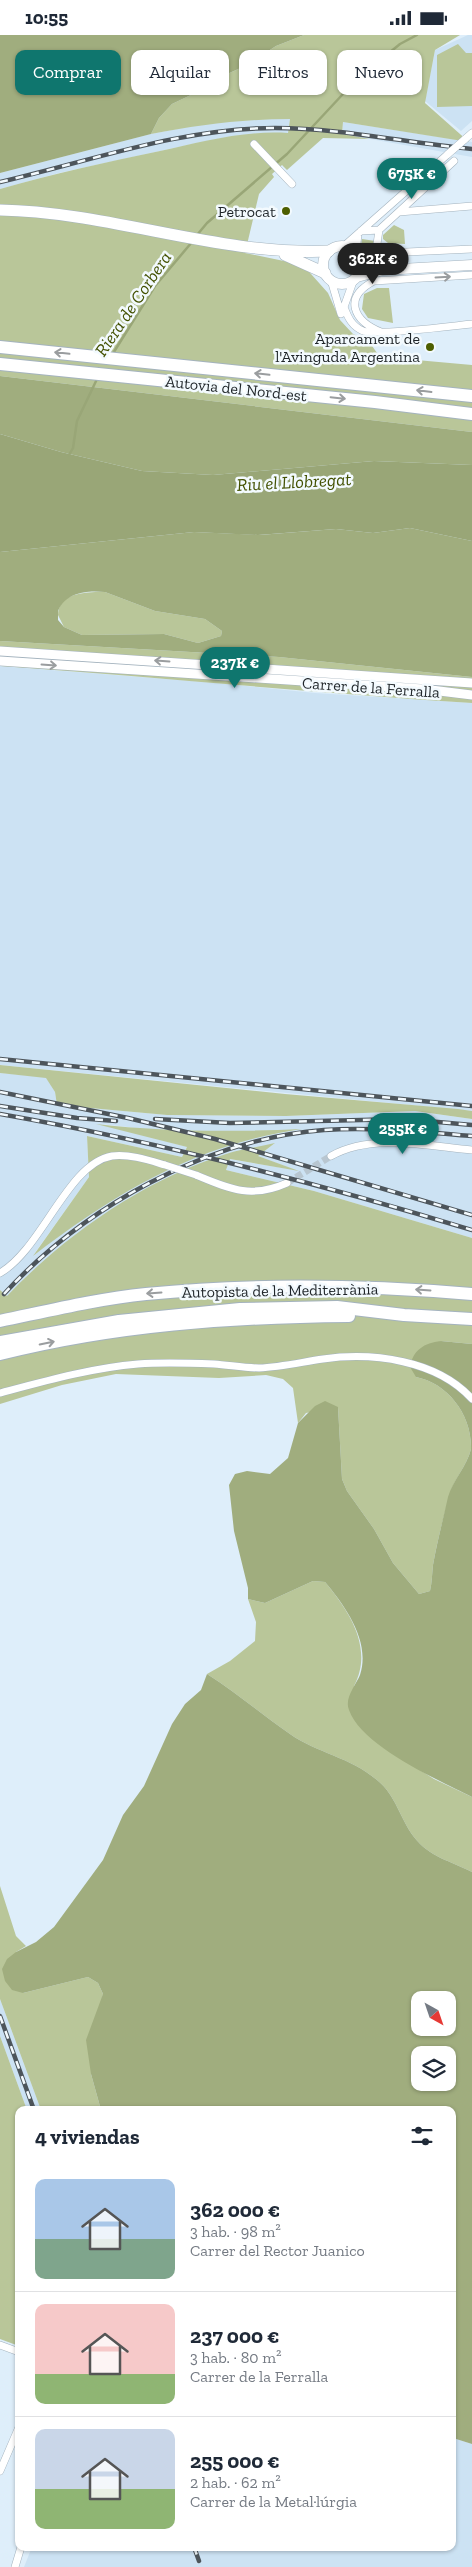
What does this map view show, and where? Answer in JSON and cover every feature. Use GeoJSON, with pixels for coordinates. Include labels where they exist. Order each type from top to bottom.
{"type":"FeatureCollection","features":[{"type":"Feature","properties":{"kind":"highway","name":"Autovia del Nord-est"},"geometry":{"type":"LineString","coordinates":[[0,347],[472,396]]}},
{"type":"Feature","properties":{"kind":"highway","name":"Autovia del Nord-est"},"geometry":{"type":"LineString","coordinates":[[0,364],[375,402],[472,414]]}},
{"type":"Feature","properties":{"kind":"highway","name":"Autopista de la Mediterrània"},"geometry":{"type":"LineString","coordinates":[[0,1321],[145,1294],[235,1287],[347,1286],[472,1294]]}},
{"type":"Feature","properties":{"kind":"highway"},"geometry":{"type":"LineString","coordinates":[[0,1342],[119,1321],[240,1309],[337,1307],[404,1315],[472,1319]]}},
{"type":"Feature","properties":{"kind":"highway","name":"Autopista de la Mediterrània"},"geometry":{"type":"LineString","coordinates":[[0,1354],[97,1333],[198,1321],[271,1317],[404,1315]]}},
{"type":"Feature","properties":{"kind":"main road"},"geometry":{"type":"LineString","coordinates":[[0,210],[64,214],[276,251],[329,251],[344,246],[384,270]]}},
{"type":"Feature","properties":{"kind":"main road"},"geometry":{"type":"LineString","coordinates":[[276,251],[305,262],[341,283],[384,270],[472,265]]}},
{"type":"Feature","properties":{"kind":"main road"},"geometry":{"type":"LineString","coordinates":[[328,277],[324,260],[329,251]]}},
{"type":"Feature","properties":{"kind":"main road"},"geometry":{"type":"LineString","coordinates":[[355,278],[361,267],[357,255]]}},
{"type":"Feature","properties":{"kind":"street"},"geometry":{"type":"LineString","coordinates":[[344,246],[472,133]]}},
{"type":"Feature","properties":{"kind":"street"},"geometry":{"type":"LineString","coordinates":[[254,144],[292,184]]}},
{"type":"Feature","properties":{"kind":"street"},"geometry":{"type":"LineString","coordinates":[[360,233],[379,230],[454,161]]}},
{"type":"Feature","properties":{"kind":"street"},"geometry":{"type":"LineString","coordinates":[[398,212],[472,206]]}},
{"type":"Feature","properties":{"kind":"street"},"geometry":{"type":"LineString","coordinates":[[379,230],[377,245],[386,253],[472,249]]}},
{"type":"Feature","properties":{"kind":"street"},"geometry":{"type":"LineString","coordinates":[[357,255],[360,233]]}},
{"type":"Feature","properties":{"kind":"street"},"geometry":{"type":"LineString","coordinates":[[377,331],[361,321],[355,309],[357,296],[366,285],[374,281],[472,275]]}},
{"type":"Feature","properties":{"kind":"street"},"geometry":{"type":"LineString","coordinates":[[328,277],[341,313],[349,327],[367,337],[375,336],[377,331]]}},
{"type":"Feature","properties":{"kind":"street"},"geometry":{"type":"LineString","coordinates":[[355,278],[345,298],[344,307],[347,316],[357,327],[369,333],[472,324]]}},
{"type":"Feature","properties":{"kind":"street","name":"Carrer de la Ferralla"},"geometry":{"type":"LineString","coordinates":[[0,651],[472,683]]}},
{"type":"Feature","properties":{"kind":"street","name":"Carrer de la Ferralla"},"geometry":{"type":"LineString","coordinates":[[0,661],[423,689],[472,695]]}},
{"type":"Feature","properties":{"kind":"street"},"geometry":{"type":"LineString","coordinates":[[331,1156],[350,1147],[370,1145],[413,1144],[472,1150]]}},
{"type":"Feature","properties":{"kind":"street"},"geometry":{"type":"LineString","coordinates":[[0,1273],[25,1253],[80,1175],[107,1157],[122,1156],[165,1165],[238,1191],[266,1191],[287,1183]]}},
{"type":"Feature","properties":{"kind":"street"},"geometry":{"type":"LineString","coordinates":[[0,1393],[85,1372],[138,1364],[213,1364],[256,1368],[285,1366],[324,1359],[358,1357],[420,1366],[462,1388],[472,1399]]}},
{"type":"Feature","properties":{"kind":"street"},"geometry":{"type":"LineString","coordinates":[[0,2345],[15,2351]]}},
{"type":"Feature","properties":{"kind":"street"},"geometry":{"type":"LineString","coordinates":[[0,2471],[15,2436]]}},
{"type":"Feature","properties":{"kind":"street"},"geometry":{"type":"LineString","coordinates":[[15,2567],[21,2551]]}},
{"type":"Feature","properties":{"kind":"shaded area"},"geometry":{"type":"Polygon","coordinates":[[[0,35],[304,35],[270,50],[239,50],[239,69],[229,73],[229,50],[131,50],[131,95],[191,95],[172,104],[159,118],[151,134],[0,173],[0,35]]]}},
{"type":"Feature","properties":{"kind":"shaded area"},"geometry":{"type":"Polygon","coordinates":[[[304,35],[460,35],[435,50],[425,103],[469,142],[343,122],[342,134],[370,139],[323,138],[287,170],[282,165],[272,174],[274,177],[259,194],[245,253],[303,265],[328,293],[340,320],[353,334],[368,340],[377,353],[383,357],[472,365],[472,432],[0,376],[0,189],[80,168],[207,141],[256,133],[288,133],[290,119],[220,123],[151,134],[159,118],[172,104],[191,95],[229,95],[229,73],[239,69],[239,95],[327,95],[327,50],[270,50],[304,35]]]}},
{"type":"Feature","properties":{"kind":"shaded area"},"geometry":{"type":"Polygon","coordinates":[[[468,35],[472,35],[472,121],[461,131],[425,101],[435,50],[468,35]]]}},
{"type":"Feature","properties":{"kind":"shaded area"},"geometry":{"type":"Polygon","coordinates":[[[458,44],[466,53],[472,53],[472,106],[437,107],[437,55],[458,44]]]}},
{"type":"Feature","properties":{"kind":"shaded area"},"geometry":{"type":"Polygon","coordinates":[[[290,119],[288,133],[228,137],[197,143],[59,173],[0,189],[0,173],[151,134],[208,123],[290,119]]]}},
{"type":"Feature","properties":{"kind":"shaded area"},"geometry":{"type":"Polygon","coordinates":[[[343,122],[472,142],[472,157],[342,134],[343,122]]]}},
{"type":"Feature","properties":{"kind":"shaded area"},"geometry":{"type":"Polygon","coordinates":[[[394,225],[404,230],[405,244],[388,243],[383,239],[383,235],[394,225]]]}},
{"type":"Feature","properties":{"kind":"shaded area"},"geometry":{"type":"Polygon","coordinates":[[[362,239],[375,241],[382,253],[382,265],[373,262],[366,256],[362,248],[362,239]]]}},
{"type":"Feature","properties":{"kind":"shaded area"},"geometry":{"type":"Polygon","coordinates":[[[377,288],[389,288],[393,323],[368,318],[362,309],[364,294],[377,288]]]}},
{"type":"Feature","properties":{"kind":"shaded area"},"geometry":{"type":"Polygon","coordinates":[[[0,376],[472,432],[472,465],[374,461],[213,475],[142,471],[61,452],[0,434],[0,376]]]}},
{"type":"Feature","properties":{"kind":"shaded area"},"geometry":{"type":"Polygon","coordinates":[[[410,528],[472,541],[472,677],[279,657],[0,641],[0,552],[194,532],[259,535],[336,529],[373,533],[410,528]],[[91,591],[72,596],[66,600],[58,611],[58,620],[64,627],[82,635],[164,634],[198,643],[221,636],[222,631],[205,619],[155,611],[105,592],[91,591]]]}},
{"type":"Feature","properties":{"kind":"shaded area"},"geometry":{"type":"Polygon","coordinates":[[[105,592],[155,611],[205,619],[222,631],[221,636],[198,643],[164,634],[82,635],[64,627],[58,615],[62,603],[77,594],[105,592]]]}},
{"type":"Feature","properties":{"kind":"shaded area"},"geometry":{"type":"Polygon","coordinates":[[[0,641],[279,657],[472,677],[472,703],[0,666],[0,641]]]}},
{"type":"Feature","properties":{"kind":"shaded area"},"geometry":{"type":"Polygon","coordinates":[[[0,666],[217,683],[315,693],[472,703],[472,1111],[0,1065],[0,666]]]}},
{"type":"Feature","properties":{"kind":"shaded area"},"geometry":{"type":"Polygon","coordinates":[[[0,1065],[285,1094],[458,1109],[472,1111],[472,1119],[415,1111],[286,1116],[167,1115],[57,1105],[55,1092],[46,1078],[0,1073],[0,1065]]]}},
{"type":"Feature","properties":{"kind":"shaded area"},"geometry":{"type":"Polygon","coordinates":[[[0,1073],[46,1077],[55,1092],[57,1105],[167,1115],[286,1116],[415,1111],[472,1119],[472,1238],[314,1191],[226,1170],[229,1159],[295,1170],[258,1156],[274,1144],[227,1154],[27,1276],[7,1297],[0,1290],[0,1073]],[[102,1124],[187,1147],[182,1157],[87,1136],[89,1177],[34,1254],[73,1224],[129,1189],[162,1172],[208,1152],[253,1138],[295,1130],[234,1132],[144,1129],[102,1124]]]}},
{"type":"Feature","properties":{"kind":"shaded area"},"geometry":{"type":"Polygon","coordinates":[[[96,1124],[199,1131],[302,1129],[264,1136],[227,1146],[192,1159],[126,1192],[33,1256],[89,1177],[87,1136],[182,1157],[187,1147],[96,1124]]]}},
{"type":"Feature","properties":{"kind":"shaded area"},"geometry":{"type":"Polygon","coordinates":[[[275,1143],[258,1156],[299,1171],[230,1159],[226,1170],[314,1191],[472,1238],[472,1344],[441,1341],[416,1377],[438,1386],[456,1402],[467,1424],[471,1449],[451,1491],[433,1565],[430,1591],[419,1594],[393,1563],[374,1529],[347,1491],[342,1479],[338,1407],[306,1413],[298,1423],[293,1388],[283,1379],[266,1375],[219,1378],[116,1374],[62,1385],[0,1404],[0,1290],[7,1296],[55,1251],[81,1231],[108,1211],[165,1178],[232,1152],[275,1143]]]}},
{"type":"Feature","properties":{"kind":"shaded area"},"geometry":{"type":"Polygon","coordinates":[[[441,1341],[472,1344],[472,1797],[403,1761],[369,1737],[357,1724],[349,1710],[348,1701],[360,1675],[362,1650],[359,1637],[348,1613],[325,1582],[313,1581],[265,1603],[248,1599],[248,1588],[234,1531],[229,1485],[235,1474],[247,1471],[270,1474],[288,1458],[298,1423],[315,1406],[325,1401],[338,1407],[342,1479],[347,1491],[374,1529],[393,1563],[419,1594],[430,1591],[433,1565],[448,1497],[471,1449],[467,1424],[456,1402],[438,1386],[416,1377],[410,1367],[411,1361],[420,1348],[441,1341]]]}},
{"type":"Feature","properties":{"kind":"shaded area"},"geometry":{"type":"Polygon","coordinates":[[[313,1581],[325,1582],[342,1605],[356,1631],[360,1644],[361,1658],[354,1686],[382,1746],[434,1779],[472,1797],[472,1872],[433,1854],[420,1844],[409,1830],[389,1793],[367,1772],[300,1740],[207,1674],[230,1661],[255,1641],[256,1622],[248,1599],[265,1603],[313,1581]]]}},
{"type":"Feature","properties":{"kind":"shaded area"},"geometry":{"type":"Polygon","coordinates":[[[207,1674],[300,1740],[367,1772],[389,1793],[409,1830],[420,1844],[433,1854],[472,1872],[472,2444],[456,2439],[456,2106],[100,2106],[91,2074],[86,2040],[103,1994],[98,1983],[88,1977],[23,1993],[12,1990],[5,1981],[2,1969],[7,1959],[36,1942],[54,1927],[103,1860],[123,1815],[144,1786],[172,1724],[185,1704],[201,1690],[207,1674]]]}},
{"type":"Feature","properties":{"kind":"shaded area"},"geometry":{"type":"Polygon","coordinates":[[[0,1886],[16,1936],[26,1946],[16,1952],[23,1993],[88,1977],[98,1983],[103,1994],[91,2074],[100,2106],[40,2106],[0,1999],[0,1886]]]}},
{"type":"Feature","properties":{"kind":"shaded area"},"geometry":{"type":"Polygon","coordinates":[[[0,1999],[40,2106],[26,2106],[0,2036],[0,1999]]]}},
{"type":"Feature","properties":{"kind":"shaded area"},"geometry":{"type":"Polygon","coordinates":[[[0,2036],[26,2106],[15,2106],[15,2345],[0,2339],[0,2036]]]}},
{"type":"Feature","properties":{"kind":"shaded area"},"geometry":{"type":"Polygon","coordinates":[[[456,2439],[472,2444],[472,2567],[24,2567],[30,2551],[456,2551],[456,2439]]]}},
{"type":"Feature","properties":{"kind":"water","name":"Riu el Llobregat"},"geometry":{"type":"Polygon","coordinates":[[[0,434],[61,452],[142,471],[213,475],[374,461],[472,465],[472,541],[410,528],[373,533],[336,529],[258,535],[194,532],[0,552],[0,434]]]}},
{"type":"Feature","properties":{"kind":"waterway","name":"Riera de Corbera"},"geometry":{"type":"LineString","coordinates":[[197,235],[207,223],[287,154],[357,79],[400,44],[417,35]]}},
{"type":"Feature","properties":{"kind":"waterway","name":"Riera de Corbera"},"geometry":{"type":"LineString","coordinates":[[112,355],[155,286],[192,242]]}},
{"type":"Feature","properties":{"kind":"waterway","name":"Riera de Corbera"},"geometry":{"type":"LineString","coordinates":[[69,455],[73,448],[77,421],[97,379]]}},
{"type":"Feature","properties":{"kind":"tunnel"},"geometry":{"type":"LineString","coordinates":[[287,1183],[331,1156]]}},
{"type":"Feature","properties":{"kind":"railway"},"geometry":{"type":"LineString","coordinates":[[0,182],[136,147],[205,133],[240,129],[324,130],[472,149]]}},
{"type":"Feature","properties":{"kind":"railway"},"geometry":{"type":"LineString","coordinates":[[0,1059],[472,1106]]}},
{"type":"Feature","properties":{"kind":"railway"},"geometry":{"type":"LineString","coordinates":[[0,1092],[128,1118],[215,1139],[472,1215]]}},
{"type":"Feature","properties":{"kind":"railway"},"geometry":{"type":"LineString","coordinates":[[0,1106],[77,1118],[116,1121]]}},
{"type":"Feature","properties":{"kind":"railway"},"geometry":{"type":"LineString","coordinates":[[0,1114],[119,1137],[238,1165],[472,1230]]}},
{"type":"Feature","properties":{"kind":"railway"},"geometry":{"type":"LineString","coordinates":[[155,1119],[230,1123],[404,1119],[472,1125]]}},
{"type":"Feature","properties":{"kind":"railway"},"geometry":{"type":"LineString","coordinates":[[4,1294],[36,1262],[71,1233],[109,1206],[150,1183],[192,1163],[235,1147],[280,1136],[343,1129],[472,1136]]}},
{"type":"Feature","properties":{"kind":"railway"},"geometry":{"type":"LineString","coordinates":[[0,2016],[33,2106]]}},
{"type":"Feature","properties":{"kind":"railway"},"geometry":{"type":"LineString","coordinates":[[195,2551],[199,2561]]}},
{"type":"Feature","properties":{"kind":"place","name":"Petrocat"},"geometry":{"type":"Point","coordinates":[286,211]}},
{"type":"Feature","properties":{"kind":"place","name":"Aparcament de l'Avinguda Argentina"},"geometry":{"type":"Point","coordinates":[430,347]}}]}
